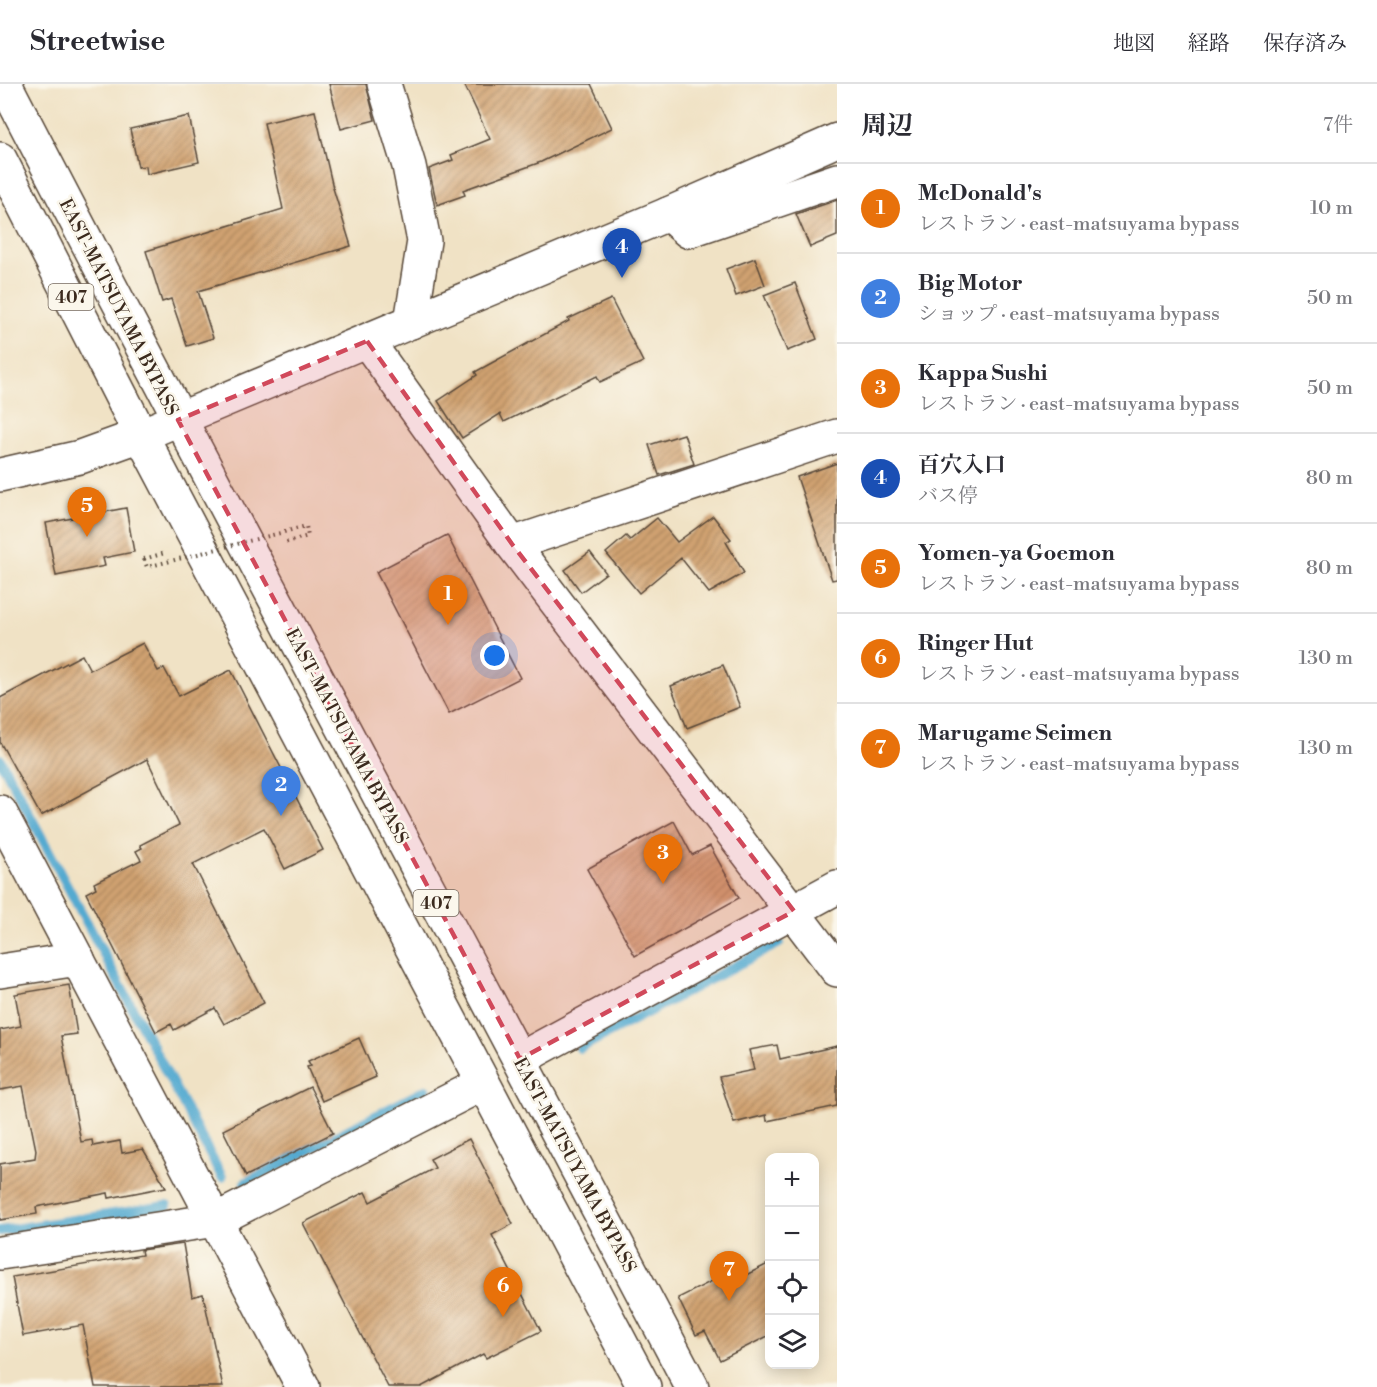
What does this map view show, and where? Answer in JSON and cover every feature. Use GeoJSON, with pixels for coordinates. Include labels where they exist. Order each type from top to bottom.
{"type":"FeatureCollection","features":[{"type":"Feature","properties":{"kind":"main road","name":"EAST-MATSUYAMA BYPASS"},"geometry":{"type":"LineString","coordinates":[[5,84],[178,420],[520,1059],[692,1387]]}},
{"type":"Feature","properties":{"kind":"main road"},"geometry":{"type":"LineString","coordinates":[[384,84],[409,166],[424,241],[411,322]]}},
{"type":"Feature","properties":{"kind":"main road"},"geometry":{"type":"LineString","coordinates":[[0,475],[80,457],[141,435],[668,214],[837,140]]}},
{"type":"Feature","properties":{"kind":"main road","name":"407"},"geometry":{"type":"LineString","coordinates":[[0,159],[141,435],[644,1387]]}},
{"type":"Feature","properties":{"kind":"main road"},"geometry":{"type":"LineString","coordinates":[[668,214],[688,231],[837,180]]}},
{"type":"Feature","properties":{"kind":"main road"},"geometry":{"type":"LineString","coordinates":[[367,341],[512,544],[837,970]]}},
{"type":"Feature","properties":{"kind":"main road"},"geometry":{"type":"LineString","coordinates":[[512,544],[837,436]]}},
{"type":"Feature","properties":{"kind":"main road"},"geometry":{"type":"LineString","coordinates":[[0,812],[303,1387]]}},
{"type":"Feature","properties":{"kind":"main road"},"geometry":{"type":"LineString","coordinates":[[520,1059],[837,887]]}},
{"type":"Feature","properties":{"kind":"main road"},"geometry":{"type":"LineString","coordinates":[[0,971],[78,959]]}},
{"type":"Feature","properties":{"kind":"main road"},"geometry":{"type":"LineString","coordinates":[[0,1253],[216,1220],[482,1084]]}},
{"type":"Feature","properties":{"kind":"path"},"geometry":{"type":"LineString","coordinates":[[167,553],[144,558],[147,567],[306,526],[308,536],[281,544]]}},
{"type":"Feature","properties":{"kind":"highlighted area"},"geometry":{"type":"Polygon","coordinates":[[[367,341],[512,544],[794,911],[520,1059],[178,420],[367,341]]]}},
{"type":"Feature","properties":{"kind":"building"},"geometry":{"type":"Polygon","coordinates":[[[329,84],[366,84],[375,120],[341,129],[329,84]]]}},
{"type":"Feature","properties":{"kind":"building"},"geometry":{"type":"Polygon","coordinates":[[[464,84],[591,84],[612,128],[541,162],[463,190],[465,195],[437,205],[429,169],[453,160],[451,155],[490,139],[464,84]]]}},
{"type":"Feature","properties":{"kind":"building"},"geometry":{"type":"Polygon","coordinates":[[[315,111],[333,188],[351,246],[198,291],[213,338],[187,346],[171,299],[162,302],[146,251],[283,209],[264,123],[315,111]]]}},
{"type":"Feature","properties":{"kind":"building"},"geometry":{"type":"Polygon","coordinates":[[[189,116],[199,162],[147,174],[146,166],[138,167],[130,129],[189,116]]]}},
{"type":"Feature","properties":{"kind":"building"},"geometry":{"type":"Polygon","coordinates":[[[837,200],[837,236],[810,247],[796,214],[837,200]]]}},
{"type":"Feature","properties":{"kind":"building"},"geometry":{"type":"Polygon","coordinates":[[[755,258],[765,285],[736,296],[726,269],[755,258]]]}},
{"type":"Feature","properties":{"kind":"building"},"geometry":{"type":"Polygon","coordinates":[[[795,283],[817,339],[787,351],[764,295],[795,283]]]}},
{"type":"Feature","properties":{"kind":"building"},"geometry":{"type":"Polygon","coordinates":[[[611,299],[643,362],[600,382],[597,376],[504,422],[500,414],[462,438],[438,401],[477,375],[475,372],[569,321],[568,319],[611,299]]]}},
{"type":"Feature","properties":{"kind":"building"},"geometry":{"type":"Polygon","coordinates":[[[684,434],[694,464],[659,475],[649,445],[684,434]]]}},
{"type":"Feature","properties":{"kind":"building"},"geometry":{"type":"Polygon","coordinates":[[[837,463],[837,579],[832,580],[797,477],[837,463]]]}},
{"type":"Feature","properties":{"kind":"building"},"geometry":{"type":"Polygon","coordinates":[[[126,508],[134,552],[103,558],[105,566],[56,576],[46,523],[126,508]]]}},
{"type":"Feature","properties":{"kind":"building"},"geometry":{"type":"Polygon","coordinates":[[[713,516],[731,539],[726,542],[744,573],[709,593],[681,558],[639,593],[606,553],[626,536],[630,540],[657,518],[677,542],[713,516]]]}},
{"type":"Feature","properties":{"kind":"building"},"geometry":{"type":"Polygon","coordinates":[[[447,535],[520,678],[449,714],[376,572],[447,535]]]}},
{"type":"Feature","properties":{"kind":"building"},"geometry":{"type":"Polygon","coordinates":[[[590,552],[606,573],[581,592],[565,570],[590,552]]]}},
{"type":"Feature","properties":{"kind":"building"},"geometry":{"type":"Polygon","coordinates":[[[143,643],[158,671],[164,668],[179,696],[231,670],[323,850],[285,869],[264,828],[193,864],[264,1003],[224,1024],[215,1008],[174,1030],[171,1024],[156,1032],[86,893],[96,888],[94,883],[141,860],[136,851],[142,848],[140,845],[179,825],[147,759],[41,816],[0,742],[0,698],[82,655],[90,670],[143,643]]]}},
{"type":"Feature","properties":{"kind":"building"},"geometry":{"type":"Polygon","coordinates":[[[723,665],[740,707],[687,728],[671,686],[723,665]]]}},
{"type":"Feature","properties":{"kind":"building"},"geometry":{"type":"Polygon","coordinates":[[[674,821],[692,855],[710,846],[739,898],[635,956],[587,869],[674,821]]]}},
{"type":"Feature","properties":{"kind":"building"},"geometry":{"type":"Polygon","coordinates":[[[69,985],[77,1034],[61,1036],[81,1142],[92,1140],[93,1146],[120,1141],[122,1153],[143,1149],[166,1187],[109,1198],[108,1193],[36,1207],[37,1214],[0,1220],[0,1164],[35,1158],[36,1150],[23,1086],[0,1090],[0,1030],[21,1026],[15,994],[69,985]]]}},
{"type":"Feature","properties":{"kind":"building"},"geometry":{"type":"Polygon","coordinates":[[[359,1038],[376,1077],[322,1101],[307,1067],[311,1066],[308,1061],[359,1038]]]}},
{"type":"Feature","properties":{"kind":"building"},"geometry":{"type":"Polygon","coordinates":[[[777,1045],[780,1059],[837,1046],[837,1106],[767,1121],[766,1115],[734,1123],[719,1077],[754,1070],[749,1050],[777,1045]]]}},
{"type":"Feature","properties":{"kind":"building"},"geometry":{"type":"Polygon","coordinates":[[[310,1087],[333,1133],[246,1176],[223,1130],[310,1087]]]}},
{"type":"Feature","properties":{"kind":"building"},"geometry":{"type":"Polygon","coordinates":[[[469,1139],[513,1224],[492,1235],[541,1331],[486,1358],[483,1354],[421,1387],[388,1387],[303,1223],[365,1192],[370,1202],[435,1168],[430,1159],[469,1139]]]}},
{"type":"Feature","properties":{"kind":"building"},"geometry":{"type":"Polygon","coordinates":[[[183,1244],[192,1297],[203,1294],[223,1387],[95,1387],[83,1325],[23,1336],[12,1277],[142,1255],[141,1250],[183,1244]]]}},
{"type":"Feature","properties":{"kind":"building"},"geometry":{"type":"Polygon","coordinates":[[[765,1266],[765,1338],[720,1360],[705,1331],[696,1335],[678,1298],[740,1267],[744,1276],[765,1266]]]}},
{"type":"Feature","properties":{"kind":"waterway"},"geometry":{"type":"LineString","coordinates":[[0,759],[222,1177]]}},
{"type":"Feature","properties":{"kind":"waterway"},"geometry":{"type":"LineString","coordinates":[[580,1048],[779,943]]}},
{"type":"Feature","properties":{"kind":"waterway"},"geometry":{"type":"LineString","coordinates":[[245,1183],[426,1090]]}},
{"type":"Feature","properties":{"kind":"waterway"},"geometry":{"type":"LineString","coordinates":[[0,1231],[167,1206]]}},
{"type":"Feature","properties":{"kind":"place","name":"百穴入口"},"geometry":{"type":"Point","coordinates":[622,278]}},
{"type":"Feature","properties":{"kind":"place","name":"Yomen-ya Goemon"},"geometry":{"type":"Point","coordinates":[87,537]}},
{"type":"Feature","properties":{"kind":"place","name":"McDonald's"},"geometry":{"type":"Point","coordinates":[448,625]}},
{"type":"Feature","properties":{"kind":"place","name":"Big Motor"},"geometry":{"type":"Point","coordinates":[281,816]}},
{"type":"Feature","properties":{"kind":"place","name":"Kappa Sushi"},"geometry":{"type":"Point","coordinates":[663,884]}},
{"type":"Feature","properties":{"kind":"place","name":"Marugame Seimen"},"geometry":{"type":"Point","coordinates":[729,1301]}},
{"type":"Feature","properties":{"kind":"place","name":"Ringer Hut"},"geometry":{"type":"Point","coordinates":[503,1317]}}]}
